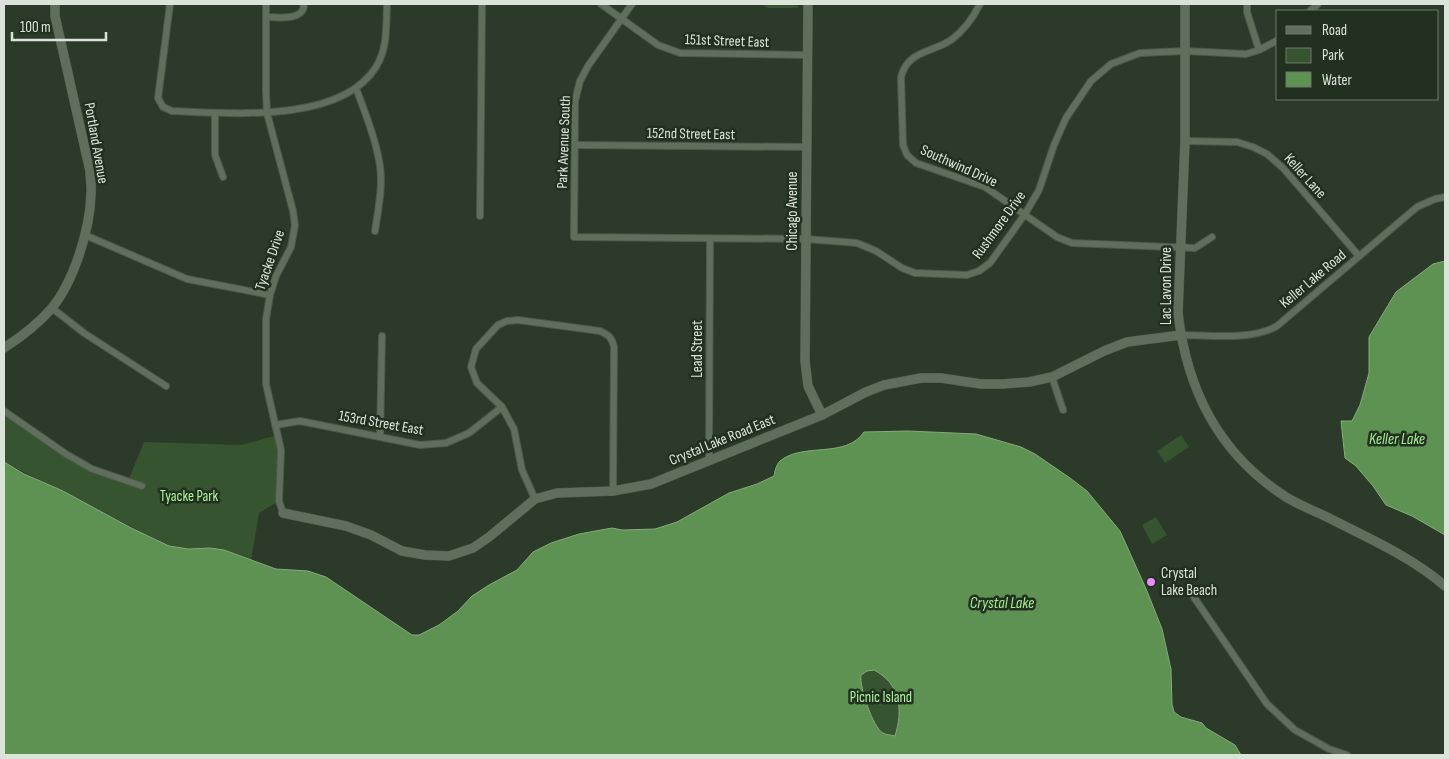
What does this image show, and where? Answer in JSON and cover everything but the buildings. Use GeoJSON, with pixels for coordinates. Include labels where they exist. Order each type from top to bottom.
{"type":"FeatureCollection","features":[{"type":"Feature","properties":{"kind":"street","name":"Portland Avenue"},"geometry":{"type":"LineString","coordinates":[[4,348],[23,336],[52,308],[70,278],[85,235],[91,194],[90,171],[55,16],[55,4]]}},
{"type":"Feature","properties":{"kind":"street"},"geometry":{"type":"LineString","coordinates":[[170,4],[158,98],[163,107],[172,111],[267,113],[289,111],[331,100],[356,88],[376,67],[386,40],[387,4]]}},
{"type":"Feature","properties":{"kind":"street","name":"Tyacke Drive"},"geometry":{"type":"LineString","coordinates":[[266,4],[267,113],[295,225],[291,247],[276,276],[270,295],[266,319],[266,384],[281,450],[279,501],[283,513]]}},
{"type":"Feature","properties":{"kind":"street"},"geometry":{"type":"LineString","coordinates":[[266,17],[298,16],[303,12],[303,4]]}},
{"type":"Feature","properties":{"kind":"street"},"geometry":{"type":"LineString","coordinates":[[480,216],[482,4]]}},
{"type":"Feature","properties":{"kind":"street","name":"151st Street East"},"geometry":{"type":"LineString","coordinates":[[602,4],[658,45],[680,53],[807,56]]}},
{"type":"Feature","properties":{"kind":"street","name":"Park Avenue South"},"geometry":{"type":"LineString","coordinates":[[574,237],[576,101],[580,81],[588,66],[632,4]]}},
{"type":"Feature","properties":{"kind":"street","name":"Chicago Avenue"},"geometry":{"type":"LineString","coordinates":[[808,4],[805,361],[808,386],[822,414]]}},
{"type":"Feature","properties":{"kind":"street","name":"Southwind Drive"},"geometry":{"type":"LineString","coordinates":[[980,4],[970,22],[951,40],[913,58],[904,67],[901,77],[902,145],[907,155],[916,163],[985,187],[1057,237],[1072,243],[1196,248],[1212,237]]}},
{"type":"Feature","properties":{"kind":"street","name":"Lac Lavon Drive"},"geometry":{"type":"LineString","coordinates":[[1185,4],[1185,140],[1178,299],[1181,335],[1188,366],[1204,407],[1217,430],[1237,455],[1261,478],[1287,498],[1402,555],[1426,570],[1445,586]]}},
{"type":"Feature","properties":{"kind":"street"},"geometry":{"type":"LineString","coordinates":[[1247,4],[1246,12],[1259,50]]}},
{"type":"Feature","properties":{"kind":"street","name":"Rushmore Drive"},"geometry":{"type":"LineString","coordinates":[[574,237],[806,239],[857,243],[876,251],[902,268],[915,272],[967,275],[979,271],[990,263],[1025,214],[1039,190],[1054,145],[1066,118],[1092,81],[1112,64],[1140,52],[1246,54],[1276,41]]}},
{"type":"Feature","properties":{"kind":"street"},"geometry":{"type":"LineString","coordinates":[[356,88],[380,166],[381,188],[375,231]]}},
{"type":"Feature","properties":{"kind":"street"},"geometry":{"type":"LineString","coordinates":[[215,112],[215,155],[223,177]]}},
{"type":"Feature","properties":{"kind":"street","name":"Keller Lane"},"geometry":{"type":"LineString","coordinates":[[1185,140],[1237,142],[1267,154],[1282,168],[1359,256]]}},
{"type":"Feature","properties":{"kind":"street","name":"152nd Street East"},"geometry":{"type":"LineString","coordinates":[[575,145],[806,147]]}},
{"type":"Feature","properties":{"kind":"street","name":"Keller Lake Road"},"geometry":{"type":"LineString","coordinates":[[1181,335],[1253,335],[1277,326],[1417,207],[1445,197]]}},
{"type":"Feature","properties":{"kind":"street"},"geometry":{"type":"LineString","coordinates":[[85,235],[187,279],[270,295]]}},
{"type":"Feature","properties":{"kind":"street","name":"Lead Street"},"geometry":{"type":"LineString","coordinates":[[708,460],[710,239]]}},
{"type":"Feature","properties":{"kind":"street"},"geometry":{"type":"LineString","coordinates":[[52,308],[84,333],[166,386]]}},
{"type":"Feature","properties":{"kind":"street"},"geometry":{"type":"LineString","coordinates":[[535,499],[522,470],[514,429],[502,407],[477,383],[471,367],[476,349],[498,325],[507,321],[518,320],[596,330],[608,334],[612,340],[614,347],[613,491]]}},
{"type":"Feature","properties":{"kind":"street","name":"Crystal Lake Road East"},"geometry":{"type":"LineString","coordinates":[[283,513],[346,526],[371,535],[402,550],[424,555],[449,556],[473,548],[535,499],[557,493],[613,491],[651,484],[822,414],[866,392],[900,381],[941,378],[981,384],[1029,382],[1052,377],[1104,351],[1127,342],[1181,335]]}},
{"type":"Feature","properties":{"kind":"street"},"geometry":{"type":"LineString","coordinates":[[380,437],[382,336]]}},
{"type":"Feature","properties":{"kind":"street"},"geometry":{"type":"LineString","coordinates":[[1052,377],[1063,410]]}},
{"type":"Feature","properties":{"kind":"street","name":"153rd Street East"},"geometry":{"type":"LineString","coordinates":[[276,425],[300,421],[420,445],[446,443],[469,433],[502,407]]}},
{"type":"Feature","properties":{"kind":"street"},"geometry":{"type":"LineString","coordinates":[[4,411],[66,454],[92,469],[142,486]]}},
{"type":"Feature","properties":{"kind":"street"},"geometry":{"type":"LineString","coordinates":[[1189,590],[1267,704],[1295,730],[1328,749],[1347,755]]}},
{"type":"Feature","properties":{"kind":"green space"},"geometry":{"type":"Polygon","coordinates":[[[761,4],[798,4],[798,8],[768,8],[761,4]]]}},
{"type":"Feature","properties":{"kind":"green space","name":"Tyacke Park"},"geometry":{"type":"Polygon","coordinates":[[[4,411],[92,469],[128,481],[144,442],[241,445],[278,435],[279,501],[259,513],[251,561],[224,550],[210,548],[189,549],[169,546],[4,462],[4,411]]]}},
{"type":"Feature","properties":{"kind":"green space"},"geometry":{"type":"Polygon","coordinates":[[[1181,435],[1189,447],[1165,463],[1157,451],[1181,435]]]}},
{"type":"Feature","properties":{"kind":"green space"},"geometry":{"type":"Polygon","coordinates":[[[1156,517],[1167,535],[1152,544],[1142,525],[1156,517]]]}},
{"type":"Feature","properties":{"kind":"green space","name":"Picnic Island"},"geometry":{"type":"Polygon","coordinates":[[[874,670],[890,682],[898,698],[899,716],[895,736],[880,730],[871,715],[864,697],[861,675],[867,671],[874,670]]]}},
{"type":"Feature","properties":{"kind":"water","name":"Keller Lake"},"geometry":{"type":"Polygon","coordinates":[[[1445,261],[1445,535],[1412,516],[1386,505],[1356,466],[1345,458],[1341,421],[1352,421],[1360,405],[1369,373],[1369,337],[1396,292],[1433,264],[1445,261]]]}},
{"type":"Feature","properties":{"kind":"water","name":"Crystal Lake"},"geometry":{"type":"Polygon","coordinates":[[[908,431],[976,434],[1021,447],[1035,454],[1087,491],[1120,531],[1162,629],[1171,669],[1174,712],[1181,717],[1202,723],[1206,728],[1235,745],[1241,755],[4,755],[4,462],[24,474],[63,491],[131,528],[169,546],[189,549],[210,548],[224,550],[276,569],[308,571],[326,577],[412,635],[419,635],[439,625],[458,611],[472,596],[517,570],[533,552],[551,543],[579,534],[612,528],[622,530],[655,529],[677,522],[729,493],[774,476],[780,461],[789,455],[847,445],[864,432],[908,431]],[[874,670],[867,671],[861,675],[862,688],[871,715],[879,730],[884,734],[895,736],[899,717],[898,699],[895,690],[883,676],[874,670]]]}},
{"type":"Feature","properties":{"kind":"place","name":"Crystal Lake Beach"},"geometry":{"type":"Point","coordinates":[1151,582]}}]}
